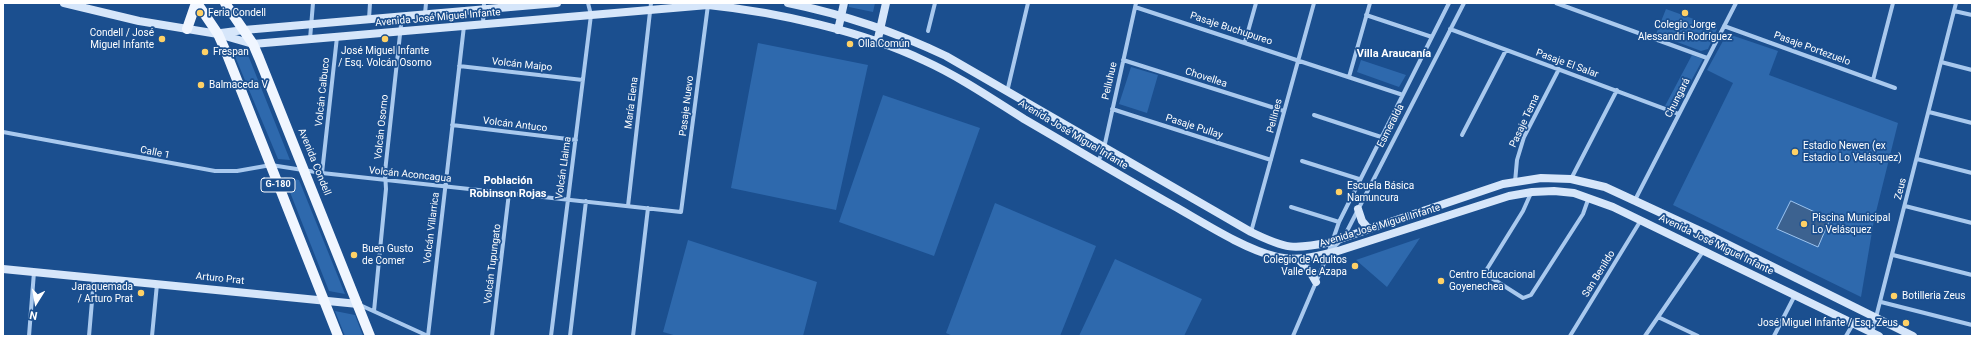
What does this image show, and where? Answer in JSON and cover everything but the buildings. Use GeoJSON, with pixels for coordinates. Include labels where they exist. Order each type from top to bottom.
{"type":"FeatureCollection","features":[{"type":"Feature","properties":{"kind":"main road","name":"Avenida José Miguel Infante"},"geometry":{"type":"LineString","coordinates":[[68,3],[139,21],[218,34],[253,44],[591,15],[651,6],[707,4],[792,19],[838,30],[877,43],[939,68],[1098,163],[1234,239],[1277,257],[1298,260],[1328,254],[1509,196],[1532,192],[1564,192],[1589,197],[1641,220],[1876,334]]}},
{"type":"Feature","properties":{"kind":"main road"},"geometry":{"type":"LineString","coordinates":[[187,29],[197,3]]}},
{"type":"Feature","properties":{"kind":"main road","name":"G-180"},"geometry":{"type":"LineString","coordinates":[[197,3],[218,34],[338,336]]}},
{"type":"Feature","properties":{"kind":"main road","name":"Avenida Condell"},"geometry":{"type":"LineString","coordinates":[[225,3],[253,44],[370,336]]}},
{"type":"Feature","properties":{"kind":"main road","name":"Avenida José Miguel Infante"},"geometry":{"type":"LineString","coordinates":[[218,34],[244,30],[425,14],[484,6],[557,3]]}},
{"type":"Feature","properties":{"kind":"main road","name":"Avenida José Miguel Infante"},"geometry":{"type":"LineString","coordinates":[[788,3],[841,16],[880,29],[946,56],[1006,92],[1251,232],[1275,244],[1293,248],[1331,242],[1368,228],[1515,182],[1551,177],[1571,179],[1605,187],[1711,236],[1913,336]]}},
{"type":"Feature","properties":{"kind":"main road"},"geometry":{"type":"LineString","coordinates":[[838,30],[844,3]]}},
{"type":"Feature","properties":{"kind":"main road"},"geometry":{"type":"LineString","coordinates":[[877,43],[886,3]]}},
{"type":"Feature","properties":{"kind":"main road"},"geometry":{"type":"LineString","coordinates":[[1358,209],[1362,221],[1368,228]]}},
{"type":"Feature","properties":{"kind":"main road"},"geometry":{"type":"LineString","coordinates":[[1298,260],[1309,270],[1316,282]]}},
{"type":"Feature","properties":{"kind":"main road","name":"Arturo Prat"},"geometry":{"type":"LineString","coordinates":[[3,269],[323,299],[358,304]]}},
{"type":"Feature","properties":{"kind":"street"},"geometry":{"type":"LineString","coordinates":[[310,39],[313,3]]}},
{"type":"Feature","properties":{"kind":"street"},"geometry":{"type":"LineString","coordinates":[[369,19],[370,3]]}},
{"type":"Feature","properties":{"kind":"street"},"geometry":{"type":"LineString","coordinates":[[425,14],[426,3]]}},
{"type":"Feature","properties":{"kind":"street","name":"Volcán Llaima"},"geometry":{"type":"LineString","coordinates":[[551,336],[591,15],[588,3]]}},
{"type":"Feature","properties":{"kind":"street"},"geometry":{"type":"LineString","coordinates":[[928,31],[935,3]]}},
{"type":"Feature","properties":{"kind":"street"},"geometry":{"type":"LineString","coordinates":[[1006,92],[1028,3]]}},
{"type":"Feature","properties":{"kind":"street"},"geometry":{"type":"LineString","coordinates":[[1245,42],[1256,3]]}},
{"type":"Feature","properties":{"kind":"street","name":"Pellines"},"geometry":{"type":"LineString","coordinates":[[1251,232],[1314,3]]}},
{"type":"Feature","properties":{"kind":"street"},"geometry":{"type":"LineString","coordinates":[[1349,77],[1370,3]]}},
{"type":"Feature","properties":{"kind":"street","name":"Esmeralda"},"geometry":{"type":"LineString","coordinates":[[1293,336],[1328,254],[1339,222],[1449,3]]}},
{"type":"Feature","properties":{"kind":"street","name":"Esmeralda"},"geometry":{"type":"LineString","coordinates":[[1328,254],[1344,237],[1464,3]]}},
{"type":"Feature","properties":{"kind":"street"},"geometry":{"type":"LineString","coordinates":[[1556,3],[1707,58]]}},
{"type":"Feature","properties":{"kind":"street","name":"Chungará"},"geometry":{"type":"LineString","coordinates":[[1634,201],[1736,3]]}},
{"type":"Feature","properties":{"kind":"street"},"geometry":{"type":"LineString","coordinates":[[1874,80],[1893,3]]}},
{"type":"Feature","properties":{"kind":"street","name":"Zeus"},"geometry":{"type":"LineString","coordinates":[[1876,334],[1877,319],[1881,302],[1956,3]]}},
{"type":"Feature","properties":{"kind":"street","name":"Pasaje Nuevo"},"geometry":{"type":"LineString","coordinates":[[681,212],[707,4]]}},
{"type":"Feature","properties":{"kind":"street","name":"Pasaje Buchupureo"},"geometry":{"type":"LineString","coordinates":[[1136,5],[1402,95]]}},
{"type":"Feature","properties":{"kind":"street","name":"Pelluhue"},"geometry":{"type":"LineString","coordinates":[[1098,163],[1104,148],[1136,5]]}},
{"type":"Feature","properties":{"kind":"street"},"geometry":{"type":"LineString","coordinates":[[483,24],[484,6]]}},
{"type":"Feature","properties":{"kind":"street","name":"María Elena"},"geometry":{"type":"LineString","coordinates":[[628,206],[651,6]]}},
{"type":"Feature","properties":{"kind":"street"},"geometry":{"type":"LineString","coordinates":[[1954,11],[1972,15]]}},
{"type":"Feature","properties":{"kind":"street"},"geometry":{"type":"LineString","coordinates":[[1366,15],[1432,37]]}},
{"type":"Feature","properties":{"kind":"street","name":"Volcán Osorno"},"geometry":{"type":"LineString","coordinates":[[374,310],[385,180],[402,16]]}},
{"type":"Feature","properties":{"kind":"street","name":"Volcán Villarrica"},"geometry":{"type":"LineString","coordinates":[[428,336],[464,26]]}},
{"type":"Feature","properties":{"kind":"street","name":"Pasaje Portezuelo"},"geometry":{"type":"LineString","coordinates":[[1724,26],[1895,88]]}},
{"type":"Feature","properties":{"kind":"street","name":"Pasaje El Salar"},"geometry":{"type":"LineString","coordinates":[[1450,29],[1679,114]]}},
{"type":"Feature","properties":{"kind":"street","name":"Volcán Calbuco"},"geometry":{"type":"LineString","coordinates":[[322,173],[337,37]]}},
{"type":"Feature","properties":{"kind":"street"},"geometry":{"type":"LineString","coordinates":[[1462,135],[1506,50]]}},
{"type":"Feature","properties":{"kind":"street","name":"Chovellea"},"geometry":{"type":"LineString","coordinates":[[1123,60],[1284,111]]}},
{"type":"Feature","properties":{"kind":"street"},"geometry":{"type":"LineString","coordinates":[[1941,62],[1972,70]]}},
{"type":"Feature","properties":{"kind":"street","name":"Volcán Maipo"},"geometry":{"type":"LineString","coordinates":[[459,66],[583,80]]}},
{"type":"Feature","properties":{"kind":"street","name":"Pasaje Tema"},"geometry":{"type":"LineString","coordinates":[[1515,182],[1517,160],[1522,142],[1559,69]]}},
{"type":"Feature","properties":{"kind":"street"},"geometry":{"type":"LineString","coordinates":[[1571,179],[1617,90]]}},
{"type":"Feature","properties":{"kind":"street","name":"Pasaje Pullay"},"geometry":{"type":"LineString","coordinates":[[1112,109],[1271,160]]}},
{"type":"Feature","properties":{"kind":"street"},"geometry":{"type":"LineString","coordinates":[[1929,112],[1972,123]]}},
{"type":"Feature","properties":{"kind":"street"},"geometry":{"type":"LineString","coordinates":[[1314,115],[1381,137]]}},
{"type":"Feature","properties":{"kind":"street","name":"Volcán Antuco"},"geometry":{"type":"LineString","coordinates":[[452,125],[576,140]]}},
{"type":"Feature","properties":{"kind":"street","name":"Calle 1"},"geometry":{"type":"LineString","coordinates":[[3,132],[215,171],[237,171],[270,165],[304,171]]}},
{"type":"Feature","properties":{"kind":"street"},"geometry":{"type":"LineString","coordinates":[[1917,159],[1972,173]]}},
{"type":"Feature","properties":{"kind":"street"},"geometry":{"type":"LineString","coordinates":[[1302,161],[1360,179]]}},
{"type":"Feature","properties":{"kind":"street","name":"Volcán Aconcagua"},"geometry":{"type":"LineString","coordinates":[[304,171],[681,212]]}},
{"type":"Feature","properties":{"kind":"street"},"geometry":{"type":"LineString","coordinates":[[1532,192],[1523,211],[1488,266],[1487,272],[1490,277],[1520,297],[1526,298],[1531,295],[1580,219],[1589,197]]}},
{"type":"Feature","properties":{"kind":"street","name":"Volcán Tupungato"},"geometry":{"type":"LineString","coordinates":[[492,336],[509,193]]}},
{"type":"Feature","properties":{"kind":"street"},"geometry":{"type":"LineString","coordinates":[[570,336],[586,201]]}},
{"type":"Feature","properties":{"kind":"street"},"geometry":{"type":"LineString","coordinates":[[1905,206],[1972,223]]}},
{"type":"Feature","properties":{"kind":"street"},"geometry":{"type":"LineString","coordinates":[[1291,207],[1339,222]]}},
{"type":"Feature","properties":{"kind":"street"},"geometry":{"type":"LineString","coordinates":[[633,336],[648,208]]}},
{"type":"Feature","properties":{"kind":"street","name":"San Benildo"},"geometry":{"type":"LineString","coordinates":[[1570,336],[1641,220]]}},
{"type":"Feature","properties":{"kind":"street"},"geometry":{"type":"LineString","coordinates":[[1645,336],[1704,250]]}},
{"type":"Feature","properties":{"kind":"street"},"geometry":{"type":"LineString","coordinates":[[1893,255],[1972,275]]}},
{"type":"Feature","properties":{"kind":"street"},"geometry":{"type":"LineString","coordinates":[[28,336],[34,272]]}},
{"type":"Feature","properties":{"kind":"street"},"geometry":{"type":"LineString","coordinates":[[89,336],[94,277]]}},
{"type":"Feature","properties":{"kind":"street"},"geometry":{"type":"LineString","coordinates":[[152,336],[157,284]]}},
{"type":"Feature","properties":{"kind":"street"},"geometry":{"type":"LineString","coordinates":[[1774,336],[1795,295]]}},
{"type":"Feature","properties":{"kind":"street"},"geometry":{"type":"LineString","coordinates":[[1881,302],[1972,325]]}},
{"type":"Feature","properties":{"kind":"street","name":"Arturo Prat"},"geometry":{"type":"LineString","coordinates":[[358,304],[428,336]]}},
{"type":"Feature","properties":{"kind":"street"},"geometry":{"type":"LineString","coordinates":[[1658,317],[1698,336]]}},
{"type":"Feature","properties":{"kind":"street"},"geometry":{"type":"LineString","coordinates":[[1846,336],[1853,323]]}},
{"type":"Feature","properties":{"kind":"shaded area"},"geometry":{"type":"Polygon","coordinates":[[[849,3],[875,3],[873,12],[849,7],[849,3]]]}},
{"type":"Feature","properties":{"kind":"shaded area"},"geometry":{"type":"Polygon","coordinates":[[[1666,9],[1716,27],[1717,29],[1708,49],[1701,51],[1656,34],[1666,9]]]}},
{"type":"Feature","properties":{"kind":"shaded area","name":"Estadio Newen (ex Estadio Lo Velásquez)"},"geometry":{"type":"Polygon","coordinates":[[[1734,36],[1778,51],[1769,75],[1898,123],[1874,220],[1861,297],[1673,205],[1733,83],[1707,70],[1723,41],[1734,36]]]}},
{"type":"Feature","properties":{"kind":"shaded area"},"geometry":{"type":"Polygon","coordinates":[[[758,43],[868,65],[836,210],[731,188],[758,43]]]}},
{"type":"Feature","properties":{"kind":"shaded area"},"geometry":{"type":"Polygon","coordinates":[[[234,54],[248,55],[290,160],[278,159],[234,54]]]}},
{"type":"Feature","properties":{"kind":"shaded area"},"geometry":{"type":"Polygon","coordinates":[[[1692,55],[1703,59],[1677,107],[1674,109],[1665,106],[1692,55]]]}},
{"type":"Feature","properties":{"kind":"shaded area"},"geometry":{"type":"Polygon","coordinates":[[[1361,60],[1406,75],[1399,87],[1357,72],[1361,60]]]}},
{"type":"Feature","properties":{"kind":"shaded area"},"geometry":{"type":"Polygon","coordinates":[[[1131,67],[1158,75],[1147,113],[1119,104],[1131,67]]]}},
{"type":"Feature","properties":{"kind":"shaded area"},"geometry":{"type":"Polygon","coordinates":[[[883,95],[980,128],[934,256],[839,222],[883,95]]]}},
{"type":"Feature","properties":{"kind":"shaded area"},"geometry":{"type":"Polygon","coordinates":[[[284,177],[299,180],[345,294],[329,291],[284,177]]]}},
{"type":"Feature","properties":{"kind":"shaded area","name":"Piscina Municipal Lo Velásquez"},"geometry":{"type":"Polygon","coordinates":[[[1791,201],[1830,219],[1818,247],[1777,229],[1791,201]]]}},
{"type":"Feature","properties":{"kind":"shaded area"},"geometry":{"type":"Polygon","coordinates":[[[995,203],[1096,246],[1060,336],[953,336],[946,333],[995,203]]]}},
{"type":"Feature","properties":{"kind":"shaded area"},"geometry":{"type":"Polygon","coordinates":[[[1420,238],[1387,287],[1356,260],[1420,238]]]}},
{"type":"Feature","properties":{"kind":"shaded area"},"geometry":{"type":"Polygon","coordinates":[[[688,240],[817,282],[803,336],[677,336],[663,332],[688,240]]]}},
{"type":"Feature","properties":{"kind":"shaded area"},"geometry":{"type":"Polygon","coordinates":[[[1115,259],[1202,299],[1184,336],[1079,336],[1115,259]]]}},
{"type":"Feature","properties":{"kind":"shaded area"},"geometry":{"type":"Polygon","coordinates":[[[335,311],[355,315],[363,336],[345,336],[335,311]]]}},
{"type":"Feature","properties":{"kind":"place","name":"Feria Condell"},"geometry":{"type":"Point","coordinates":[200,13]}},
{"type":"Feature","properties":{"kind":"place","name":"Colegio Jorge Alessandri Rodríguez"},"geometry":{"type":"Point","coordinates":[1685,13]}},
{"type":"Feature","properties":{"kind":"place","name":"Condell / José Miguel Infante"},"geometry":{"type":"Point","coordinates":[162,39]}},
{"type":"Feature","properties":{"kind":"place","name":"José Miguel Infante / Esq. Volcán Osorno"},"geometry":{"type":"Point","coordinates":[385,39]}},
{"type":"Feature","properties":{"kind":"place","name":"Olla Común"},"geometry":{"type":"Point","coordinates":[850,44]}},
{"type":"Feature","properties":{"kind":"place","name":"Frespan"},"geometry":{"type":"Point","coordinates":[205,52]}},
{"type":"Feature","properties":{"kind":"place","name":"Balmaceda V"},"geometry":{"type":"Point","coordinates":[201,85]}},
{"type":"Feature","properties":{"kind":"place","name":"Estadio Newen (ex Estadio Lo Velásquez)"},"geometry":{"type":"Point","coordinates":[1795,152]}},
{"type":"Feature","properties":{"kind":"place","name":"Escuela Básica Namuncura"},"geometry":{"type":"Point","coordinates":[1339,192]}},
{"type":"Feature","properties":{"kind":"place","name":"Piscina Municipal Lo Velásquez"},"geometry":{"type":"Point","coordinates":[1804,224]}},
{"type":"Feature","properties":{"kind":"place","name":"Buen Gusto de Comer"},"geometry":{"type":"Point","coordinates":[354,255]}},
{"type":"Feature","properties":{"kind":"place","name":"Colegio de Adultos Valle de Azapa"},"geometry":{"type":"Point","coordinates":[1355,266]}},
{"type":"Feature","properties":{"kind":"place","name":"Centro Educacional Goyenechea"},"geometry":{"type":"Point","coordinates":[1441,281]}},
{"type":"Feature","properties":{"kind":"place","name":"Jaraquemada / Arturo Prat"},"geometry":{"type":"Point","coordinates":[141,293]}},
{"type":"Feature","properties":{"kind":"place","name":"Botilleria Zeus"},"geometry":{"type":"Point","coordinates":[1894,296]}},
{"type":"Feature","properties":{"kind":"place","name":"José Miguel Infante / Esq. Zeus"},"geometry":{"type":"Point","coordinates":[1906,323]}},
{"type":"Feature","properties":{"kind":"district","name":"Villa Araucanía"},"geometry":{"type":"Point","coordinates":[1394,54]}},
{"type":"Feature","properties":{"kind":"district","name":"Población Robinson Rojas"},"geometry":{"type":"Point","coordinates":[508,187]}}]}
